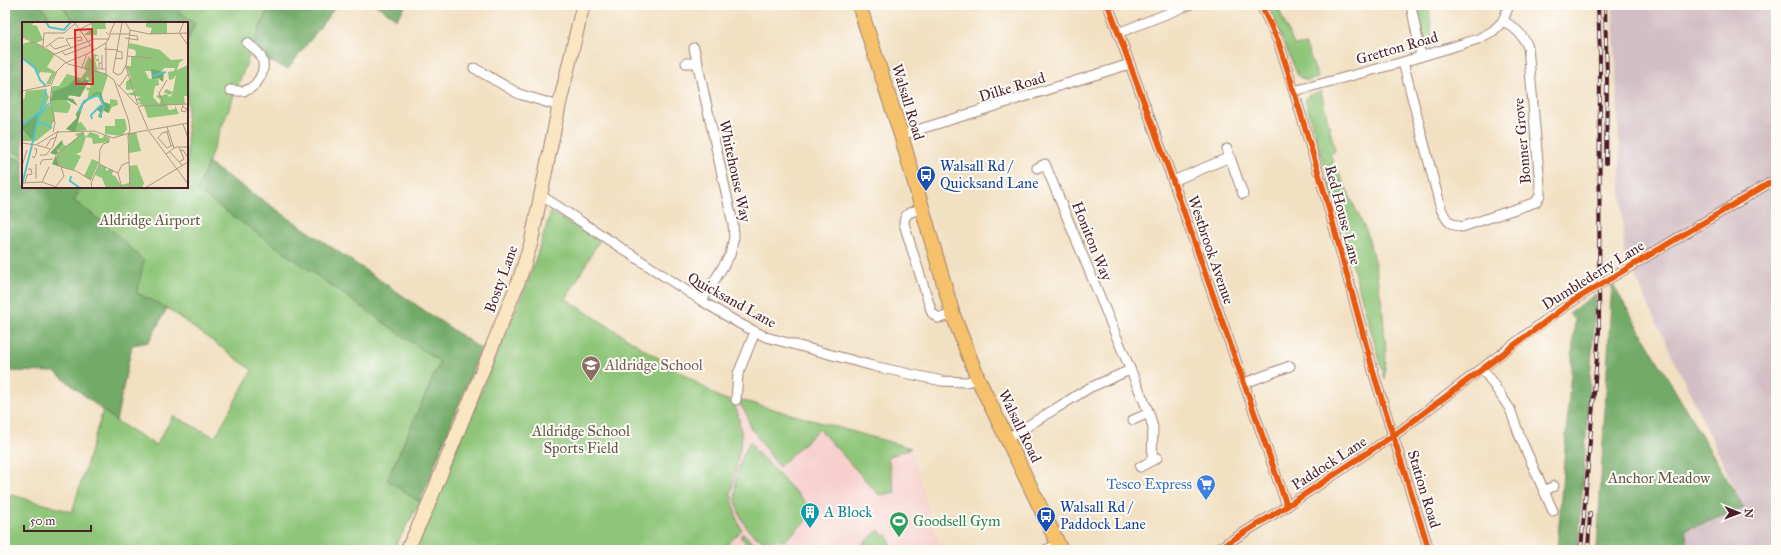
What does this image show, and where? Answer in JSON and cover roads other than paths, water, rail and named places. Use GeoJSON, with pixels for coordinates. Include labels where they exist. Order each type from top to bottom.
{"type":"FeatureCollection","features":[{"type":"Feature","properties":{"kind":"main road","name":"Bosty Lane"},"geometry":{"type":"LineString","coordinates":[[407,550],[427,508],[519,280],[531,243],[542,196],[559,106],[583,5]]}},
{"type":"Feature","properties":{"kind":"main road","name":"Walsall Road"},"geometry":{"type":"LineString","coordinates":[[859,5],[902,135],[953,315],[978,379],[1008,438],[1055,548]]}},
{"type":"Feature","properties":{"kind":"street","name":"Westbrook Avenue"},"geometry":{"type":"LineString","coordinates":[[1108,5],[1173,181],[1287,506]]}},
{"type":"Feature","properties":{"kind":"street"},"geometry":{"type":"LineString","coordinates":[[1118,33],[1189,5]]}},
{"type":"Feature","properties":{"kind":"street","name":"Red House Lane"},"geometry":{"type":"LineString","coordinates":[[1261,5],[1278,41],[1294,91],[1326,198],[1375,378],[1394,435]]}},
{"type":"Feature","properties":{"kind":"street"},"geometry":{"type":"LineString","coordinates":[[1411,5],[1420,56]]}},
{"type":"Feature","properties":{"kind":"street"},"geometry":{"type":"LineString","coordinates":[[1503,21],[1509,5]]}},
{"type":"Feature","properties":{"kind":"street","name":"Gretton Road"},"geometry":{"type":"LineString","coordinates":[[1294,91],[1403,62],[1478,39],[1493,31],[1503,21]]}},
{"type":"Feature","properties":{"kind":"street","name":"Bonner Grove"},"geometry":{"type":"LineString","coordinates":[[1403,62],[1441,209],[1447,220],[1452,225],[1462,227],[1536,202],[1540,195],[1540,184],[1528,48],[1523,36],[1515,28],[1503,21]]}},
{"type":"Feature","properties":{"kind":"street"},"geometry":{"type":"LineString","coordinates":[[230,90],[243,91],[254,85],[264,69],[262,58],[256,49],[247,43]]}},
{"type":"Feature","properties":{"kind":"street","name":"Whitehouse Way"},"geometry":{"type":"LineString","coordinates":[[694,48],[734,224],[734,237],[730,256],[702,301]]}},
{"type":"Feature","properties":{"kind":"street"},"geometry":{"type":"LineString","coordinates":[[686,63],[698,63]]}},
{"type":"Feature","properties":{"kind":"street","name":"Dilke Road"},"geometry":{"type":"LineString","coordinates":[[902,135],[1130,64]]}},
{"type":"Feature","properties":{"kind":"street"},"geometry":{"type":"LineString","coordinates":[[474,68],[519,94],[559,106]]}},
{"type":"Feature","properties":{"kind":"street","name":"Westbrook Avenue"},"geometry":{"type":"LineString","coordinates":[[1173,181],[1229,153],[1243,194]]}},
{"type":"Feature","properties":{"kind":"street","name":"Honiton Way"},"geometry":{"type":"LineString","coordinates":[[1037,168],[1046,164],[1113,340],[1130,370],[1149,413],[1153,428],[1155,459],[1140,467]]}},
{"type":"Feature","properties":{"kind":"street","name":"Dumblederry Lane"},"geometry":{"type":"LineString","coordinates":[[1394,435],[1547,319],[1585,293],[1776,179]]}},
{"type":"Feature","properties":{"kind":"street","name":"Quicksand Lane"},"geometry":{"type":"LineString","coordinates":[[542,196],[702,301],[755,332],[779,342],[873,366],[953,382],[966,382],[978,379]]}},
{"type":"Feature","properties":{"kind":"street"},"geometry":{"type":"LineString","coordinates":[[922,209],[909,212],[906,215],[904,224],[932,313],[938,318],[953,315]]}},
{"type":"Feature","properties":{"kind":"street"},"geometry":{"type":"LineString","coordinates":[[736,400],[738,374],[755,332]]}},
{"type":"Feature","properties":{"kind":"street"},"geometry":{"type":"LineString","coordinates":[[1244,383],[1290,366]]}},
{"type":"Feature","properties":{"kind":"street"},"geometry":{"type":"LineString","coordinates":[[1483,369],[1510,409],[1553,511]]}},
{"type":"Feature","properties":{"kind":"street"},"geometry":{"type":"LineString","coordinates":[[1008,438],[1089,388],[1130,370]]}},
{"type":"Feature","properties":{"kind":"street"},"geometry":{"type":"LineString","coordinates":[[1133,420],[1149,413]]}},
{"type":"Feature","properties":{"kind":"street","name":"Paddock Lane"},"geometry":{"type":"LineString","coordinates":[[1216,550],[1287,506],[1394,435]]}},
{"type":"Feature","properties":{"kind":"street","name":"Station Road"},"geometry":{"type":"LineString","coordinates":[[1394,435],[1429,550]]}},
{"type":"Feature","properties":{"kind":"street"},"geometry":{"type":"LineString","coordinates":[[1544,491],[1554,486]]}},
{"type":"Feature","properties":{"kind":"railway"},"geometry":{"type":"LineString","coordinates":[[1581,550],[1599,332],[1600,54],[1598,5]]}},
{"type":"Feature","properties":{"kind":"railway"},"geometry":{"type":"LineString","coordinates":[[1605,5],[1607,80],[1606,163]]}},
{"type":"Feature","properties":{"kind":"railway"},"geometry":{"type":"LineString","coordinates":[[1588,550],[1590,513]]}},
{"type":"Feature","properties":{"kind":"place","name":"Walsall Rd / Quicksand Lane"},"geometry":{"type":"Point","coordinates":[926,192]}},
{"type":"Feature","properties":{"kind":"place","name":"Aldridge School"},"geometry":{"type":"Point","coordinates":[591,382]}},
{"type":"Feature","properties":{"kind":"place","name":"Tesco Express"},"geometry":{"type":"Point","coordinates":[1206,501]}},
{"type":"Feature","properties":{"kind":"place","name":"A Block"},"geometry":{"type":"Point","coordinates":[810,529]}},
{"type":"Feature","properties":{"kind":"place","name":"Walsall Rd / Paddock Lane"},"geometry":{"type":"Point","coordinates":[1046,533]}},
{"type":"Feature","properties":{"kind":"place","name":"Goodsell Gym"},"geometry":{"type":"Point","coordinates":[899,538]}},
{"type":"Feature","properties":{"kind":"park label","name":"Aldridge Airport"},"geometry":{"type":"Point","coordinates":[150,220]}},
{"type":"Feature","properties":{"kind":"park label","name":"Aldridge School Sports Field"},"geometry":{"type":"Point","coordinates":[581,440]}},
{"type":"Feature","properties":{"kind":"park label","name":"Anchor Meadow"},"geometry":{"type":"Point","coordinates":[1659,478]}}]}
